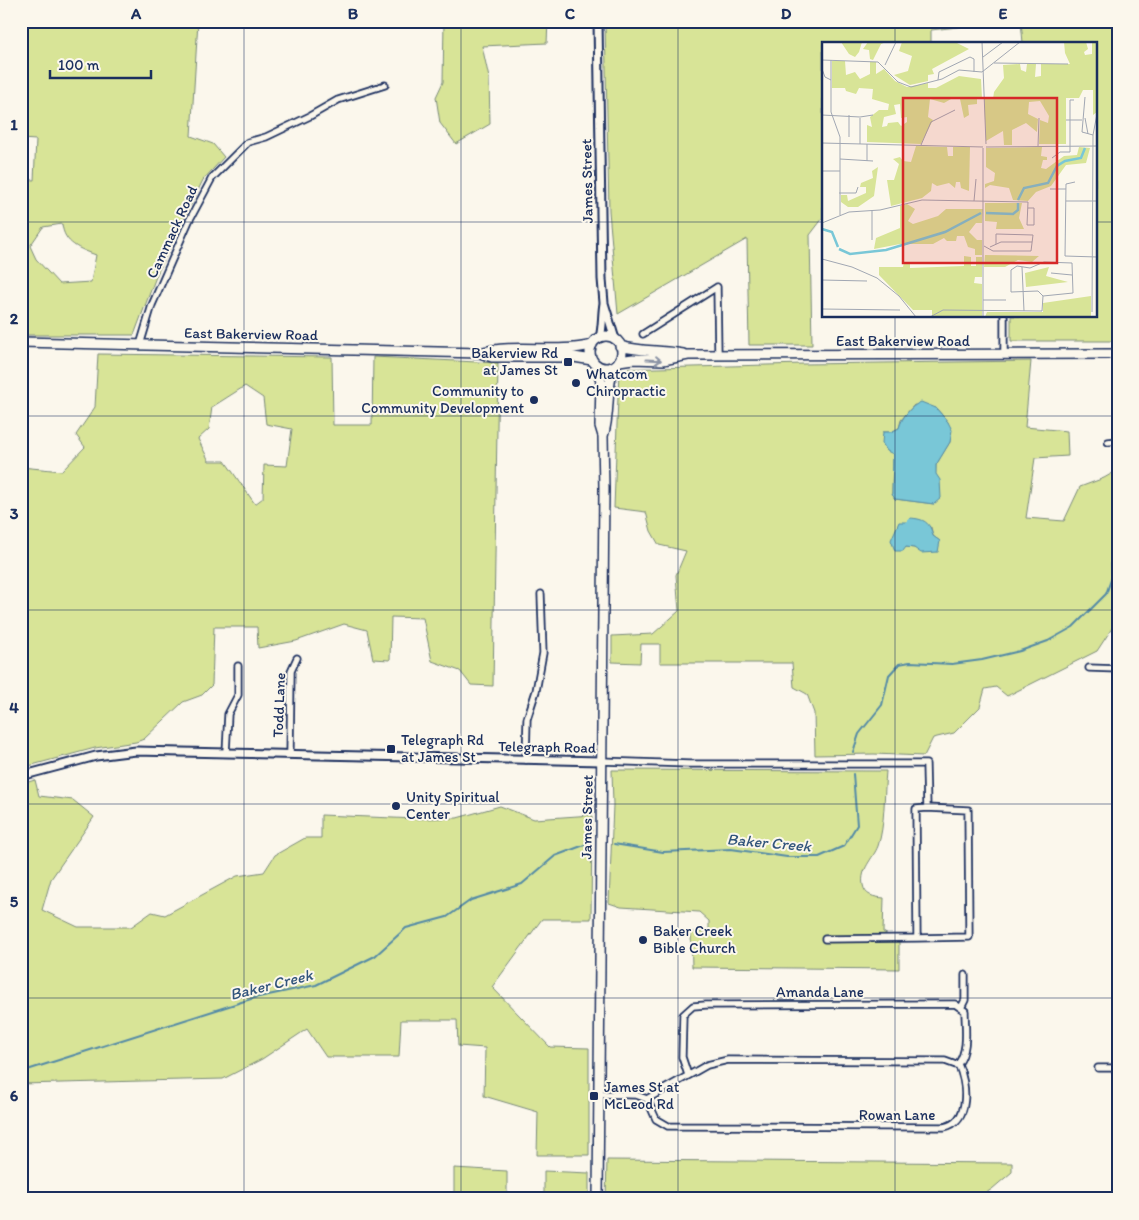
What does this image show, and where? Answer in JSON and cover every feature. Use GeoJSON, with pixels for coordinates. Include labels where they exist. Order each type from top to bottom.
{"type":"FeatureCollection","features":[{"type":"Feature","properties":{"kind":"main road"},"geometry":{"type":"LineString","coordinates":[[608,337],[617,342],[622,355],[617,363],[604,368],[595,362],[590,353],[592,345],[600,338],[608,337]]}},
{"type":"Feature","properties":{"kind":"main road","name":"East Bakerview Road"},"geometry":{"type":"LineString","coordinates":[[21,342],[480,353],[492,357],[574,357],[595,362]]}},
{"type":"Feature","properties":{"kind":"main road","name":"East Bakerview Road"},"geometry":{"type":"LineString","coordinates":[[617,342],[634,350],[663,350],[688,355],[1118,354]]}},
{"type":"Feature","properties":{"kind":"main road","name":"East Bakerview Road"},"geometry":{"type":"LineString","coordinates":[[480,353],[494,349],[573,349],[592,345]]}},
{"type":"Feature","properties":{"kind":"main road","name":"East Bakerview Road"},"geometry":{"type":"LineString","coordinates":[[617,363],[633,359],[663,360],[688,355]]}},
{"type":"Feature","properties":{"kind":"main road","name":"James Street"},"geometry":{"type":"LineString","coordinates":[[595,362],[601,382],[600,426],[603,436],[598,1199]]}},
{"type":"Feature","properties":{"kind":"main road","name":"James Street"},"geometry":{"type":"LineString","coordinates":[[603,436],[607,426],[609,377],[617,363]]}},
{"type":"Feature","properties":{"kind":"street","name":"James Street"},"geometry":{"type":"LineString","coordinates":[[598,21],[602,279],[604,303],[617,342]]}},
{"type":"Feature","properties":{"kind":"street","name":"Cammack Road"},"geometry":{"type":"LineString","coordinates":[[140,345],[156,297],[189,221],[212,178],[248,142],[266,137],[338,100],[385,85]]}},
{"type":"Feature","properties":{"kind":"street"},"geometry":{"type":"LineString","coordinates":[[643,334],[717,287],[718,355]]}},
{"type":"Feature","properties":{"kind":"street"},"geometry":{"type":"LineString","coordinates":[[600,338],[603,326],[602,312],[604,303]]}},
{"type":"Feature","properties":{"kind":"street"},"geometry":{"type":"LineString","coordinates":[[1004,318],[1004,354]]}},
{"type":"Feature","properties":{"kind":"street"},"geometry":{"type":"LineString","coordinates":[[1108,442],[1118,441]]}},
{"type":"Feature","properties":{"kind":"street"},"geometry":{"type":"LineString","coordinates":[[526,760],[527,719],[536,691],[543,653],[541,594]]}},
{"type":"Feature","properties":{"kind":"street","name":"Todd Lane"},"geometry":{"type":"LineString","coordinates":[[290,754],[291,671],[297,658]]}},
{"type":"Feature","properties":{"kind":"street"},"geometry":{"type":"LineString","coordinates":[[226,753],[228,714],[238,695],[238,666]]}},
{"type":"Feature","properties":{"kind":"street"},"geometry":{"type":"LineString","coordinates":[[1089,668],[1118,669]]}},
{"type":"Feature","properties":{"kind":"street","name":"Telegraph Road"},"geometry":{"type":"LineString","coordinates":[[21,776],[96,756],[120,752],[147,751],[688,764],[926,764],[927,808]]}},
{"type":"Feature","properties":{"kind":"street"},"geometry":{"type":"LineString","coordinates":[[825,939],[917,938],[969,937],[968,810],[916,809],[917,938]]}},
{"type":"Feature","properties":{"kind":"street"},"geometry":{"type":"LineString","coordinates":[[599,1094],[636,1095],[647,1099],[707,1064],[728,1060],[945,1060],[956,1065],[962,1058],[965,1048],[965,1011],[961,1008],[965,1000],[965,975]]}},
{"type":"Feature","properties":{"kind":"street","name":"Amanda Lane"},"geometry":{"type":"LineString","coordinates":[[688,1075],[682,1057],[683,1015],[693,1006],[955,1004],[961,1008]]}},
{"type":"Feature","properties":{"kind":"street","name":"Rowan Lane"},"geometry":{"type":"LineString","coordinates":[[647,1099],[656,1119],[668,1126],[944,1127],[956,1123],[963,1112],[964,1079],[958,1064]]}},
{"type":"Feature","properties":{"kind":"street"},"geometry":{"type":"LineString","coordinates":[[1098,1068],[1118,1068]]}},
{"type":"Feature","properties":{"kind":"green space"},"geometry":{"type":"Polygon","coordinates":[[[21,21],[198,21],[191,136],[213,144],[224,157],[203,180],[157,274],[134,335],[21,335],[21,179],[34,180],[36,140],[21,139],[21,21]],[[62,224],[43,227],[30,246],[36,259],[59,284],[91,282],[96,255],[74,245],[63,231],[62,224]]]}},
{"type":"Feature","properties":{"kind":"green space"},"geometry":{"type":"Polygon","coordinates":[[[444,21],[548,21],[547,43],[482,46],[489,78],[490,124],[456,144],[440,123],[436,97],[443,82],[444,21]]]}},
{"type":"Feature","properties":{"kind":"green space"},"geometry":{"type":"Polygon","coordinates":[[[605,21],[1012,21],[931,30],[931,42],[822,42],[822,219],[810,235],[812,345],[749,345],[747,239],[618,314],[609,211],[605,21]]]}},
{"type":"Feature","properties":{"kind":"green space"},"geometry":{"type":"Polygon","coordinates":[[[1021,21],[1118,21],[1118,341],[1011,341],[1011,318],[1096,318],[1096,42],[1023,42],[1021,21]]]}},
{"type":"Feature","properties":{"kind":"green space"},"geometry":{"type":"Polygon","coordinates":[[[98,354],[332,357],[333,425],[372,425],[373,357],[498,363],[493,686],[471,685],[460,671],[432,661],[423,618],[391,617],[390,660],[373,659],[367,630],[344,624],[296,641],[258,648],[257,627],[214,627],[212,685],[202,695],[183,702],[144,739],[136,742],[95,748],[21,768],[21,467],[62,471],[85,447],[76,435],[95,407],[98,354]],[[245,386],[212,407],[209,429],[198,439],[209,461],[225,461],[255,504],[263,498],[264,465],[287,466],[292,429],[266,424],[263,398],[245,386]]]}},
{"type":"Feature","properties":{"kind":"green space"},"geometry":{"type":"Polygon","coordinates":[[[1031,361],[1025,427],[1067,431],[1068,456],[1035,458],[1026,518],[1064,521],[1080,487],[1104,478],[1118,470],[1118,619],[1097,651],[1007,696],[996,687],[985,689],[980,707],[954,733],[933,738],[924,756],[874,754],[815,755],[814,713],[807,694],[794,687],[792,663],[660,663],[660,644],[641,644],[640,663],[612,662],[612,636],[653,634],[679,611],[676,575],[686,551],[659,545],[651,531],[646,512],[614,508],[619,369],[1031,361]],[[914,405],[901,420],[899,428],[891,432],[883,432],[893,454],[892,494],[895,499],[934,504],[936,465],[950,442],[948,422],[936,408],[914,405]],[[931,527],[906,547],[915,548],[940,541],[933,536],[931,527]]]}},
{"type":"Feature","properties":{"kind":"green space"},"geometry":{"type":"Polygon","coordinates":[[[612,770],[886,771],[880,838],[876,851],[863,874],[863,885],[868,894],[884,898],[883,932],[899,941],[899,969],[692,967],[691,932],[709,932],[709,921],[699,912],[621,907],[609,903],[613,805],[612,770]]]}},
{"type":"Feature","properties":{"kind":"green space"},"geometry":{"type":"Polygon","coordinates":[[[35,780],[39,796],[73,800],[94,817],[51,879],[42,910],[78,927],[131,927],[152,912],[165,915],[237,876],[264,872],[275,855],[305,838],[321,838],[321,815],[417,819],[457,818],[500,806],[534,819],[592,815],[591,919],[542,919],[492,987],[550,1047],[589,1048],[589,1155],[537,1155],[538,1112],[484,1096],[485,1048],[458,1046],[457,1020],[401,1020],[399,1057],[326,1057],[307,1029],[262,1059],[223,1079],[21,1084],[21,784],[35,780]]]}},
{"type":"Feature","properties":{"kind":"green space"},"geometry":{"type":"Polygon","coordinates":[[[607,1160],[1012,1163],[1012,1172],[977,1199],[881,1199],[852,1194],[828,1199],[606,1199],[607,1160]]]}},
{"type":"Feature","properties":{"kind":"green space"},"geometry":{"type":"Polygon","coordinates":[[[454,1168],[507,1171],[507,1199],[454,1199],[454,1168]]]}},
{"type":"Feature","properties":{"kind":"green space"},"geometry":{"type":"Polygon","coordinates":[[[544,1171],[589,1173],[589,1199],[544,1199],[544,1171]]]}},
{"type":"Feature","properties":{"kind":"water"},"geometry":{"type":"Polygon","coordinates":[[[921,402],[936,408],[952,430],[950,442],[936,465],[936,474],[940,480],[941,498],[934,504],[895,499],[892,494],[893,454],[887,451],[882,443],[883,432],[891,432],[899,428],[907,412],[921,402]]]}},
{"type":"Feature","properties":{"kind":"water"},"geometry":{"type":"Polygon","coordinates":[[[910,518],[923,520],[928,524],[933,536],[940,541],[938,552],[921,553],[914,548],[906,547],[903,551],[895,551],[891,540],[899,522],[906,522],[910,518]]]}},
{"type":"Feature","properties":{"kind":"waterway","name":"Baker Creek"},"geometry":{"type":"LineString","coordinates":[[853,752],[859,734],[882,705],[889,675],[899,664],[910,662],[952,664],[982,660],[1020,651],[1048,641],[1073,627],[1106,594],[1112,577],[1111,549],[1118,528]]}},
{"type":"Feature","properties":{"kind":"waterway","name":"Baker Creek"},"geometry":{"type":"LineString","coordinates":[[614,844],[663,852],[731,849],[787,857],[819,857],[844,846],[857,825],[853,774]]}},
{"type":"Feature","properties":{"kind":"waterway","name":"Baker Creek"},"geometry":{"type":"LineString","coordinates":[[21,1072],[254,998],[316,985],[375,956],[406,928],[447,917],[471,900],[522,884],[555,856],[587,844]]}},
{"type":"Feature","properties":{"kind":"place","name":"Bakerview Rd at James St"},"geometry":{"type":"Point","coordinates":[568,362]}},
{"type":"Feature","properties":{"kind":"place","name":"Whatcom Chiropractic"},"geometry":{"type":"Point","coordinates":[576,383]}},
{"type":"Feature","properties":{"kind":"place","name":"Community to Community Development"},"geometry":{"type":"Point","coordinates":[534,400]}},
{"type":"Feature","properties":{"kind":"place","name":"Telegraph Rd at James St"},"geometry":{"type":"Point","coordinates":[391,749]}},
{"type":"Feature","properties":{"kind":"place","name":"Unity Spiritual Center"},"geometry":{"type":"Point","coordinates":[396,806]}},
{"type":"Feature","properties":{"kind":"place","name":"Baker Creek Bible Church"},"geometry":{"type":"Point","coordinates":[643,940]}},
{"type":"Feature","properties":{"kind":"place","name":"James St at McLeod Rd"},"geometry":{"type":"Point","coordinates":[594,1096]}}]}
